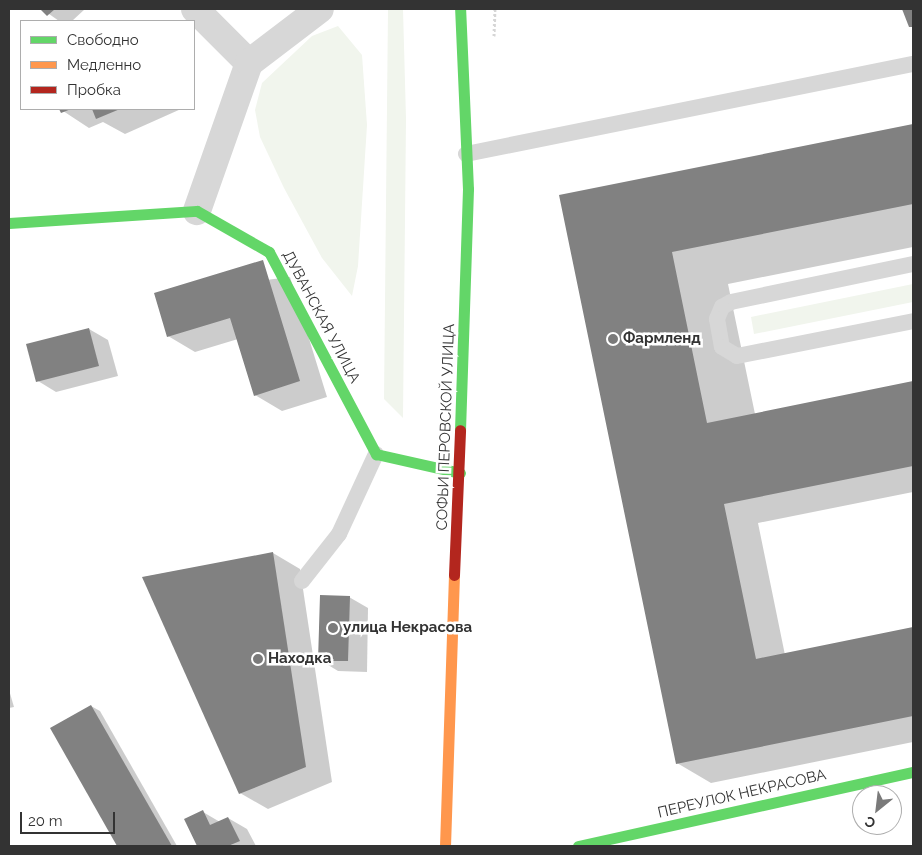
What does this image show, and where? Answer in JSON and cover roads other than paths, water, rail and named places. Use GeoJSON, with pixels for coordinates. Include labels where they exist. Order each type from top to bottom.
{"type":"FeatureCollection","features":[{"type":"Feature","properties":{"kind":"street"},"geometry":{"type":"LineString","coordinates":[[195,9],[249,62]]}},
{"type":"Feature","properties":{"kind":"street"},"geometry":{"type":"LineString","coordinates":[[9,223],[197,211],[249,62],[320,9]]}},
{"type":"Feature","properties":{"kind":"street","name":"СОФЬИ ПЕРОВСКОЙ УЛИЦА"},"geometry":{"type":"LineString","coordinates":[[445,846],[460,473],[466,154],[460,9]]}},
{"type":"Feature","properties":{"kind":"street","name":"ДУВАНСКАЯ УЛИЦА"},"geometry":{"type":"LineString","coordinates":[[197,211],[269,252],[376,454]]}},
{"type":"Feature","properties":{"kind":"street"},"geometry":{"type":"LineString","coordinates":[[376,454],[460,473]]}},
{"type":"Feature","properties":{"kind":"street","name":"ПЕРЕУЛОК НЕКРАСОВА"},"geometry":{"type":"LineString","coordinates":[[578,846],[913,772]]}},
{"type":"Feature","properties":{"kind":"lane"},"geometry":{"type":"LineString","coordinates":[[466,154],[913,64]]}},
{"type":"Feature","properties":{"kind":"lane"},"geometry":{"type":"LineString","coordinates":[[913,264],[731,302],[722,307],[717,319],[722,347],[738,356],[913,321]]}},
{"type":"Feature","properties":{"kind":"lane"},"geometry":{"type":"LineString","coordinates":[[302,581],[339,534],[376,454]]}},
{"type":"Feature","properties":{"kind":"place","name":"Фармленд"},"geometry":{"type":"Point","coordinates":[613,339]}},
{"type":"Feature","properties":{"kind":"place","name":"улица Некрасова"},"geometry":{"type":"Point","coordinates":[333,628]}},
{"type":"Feature","properties":{"kind":"place","name":"Находка"},"geometry":{"type":"Point","coordinates":[258,659]}}]}
